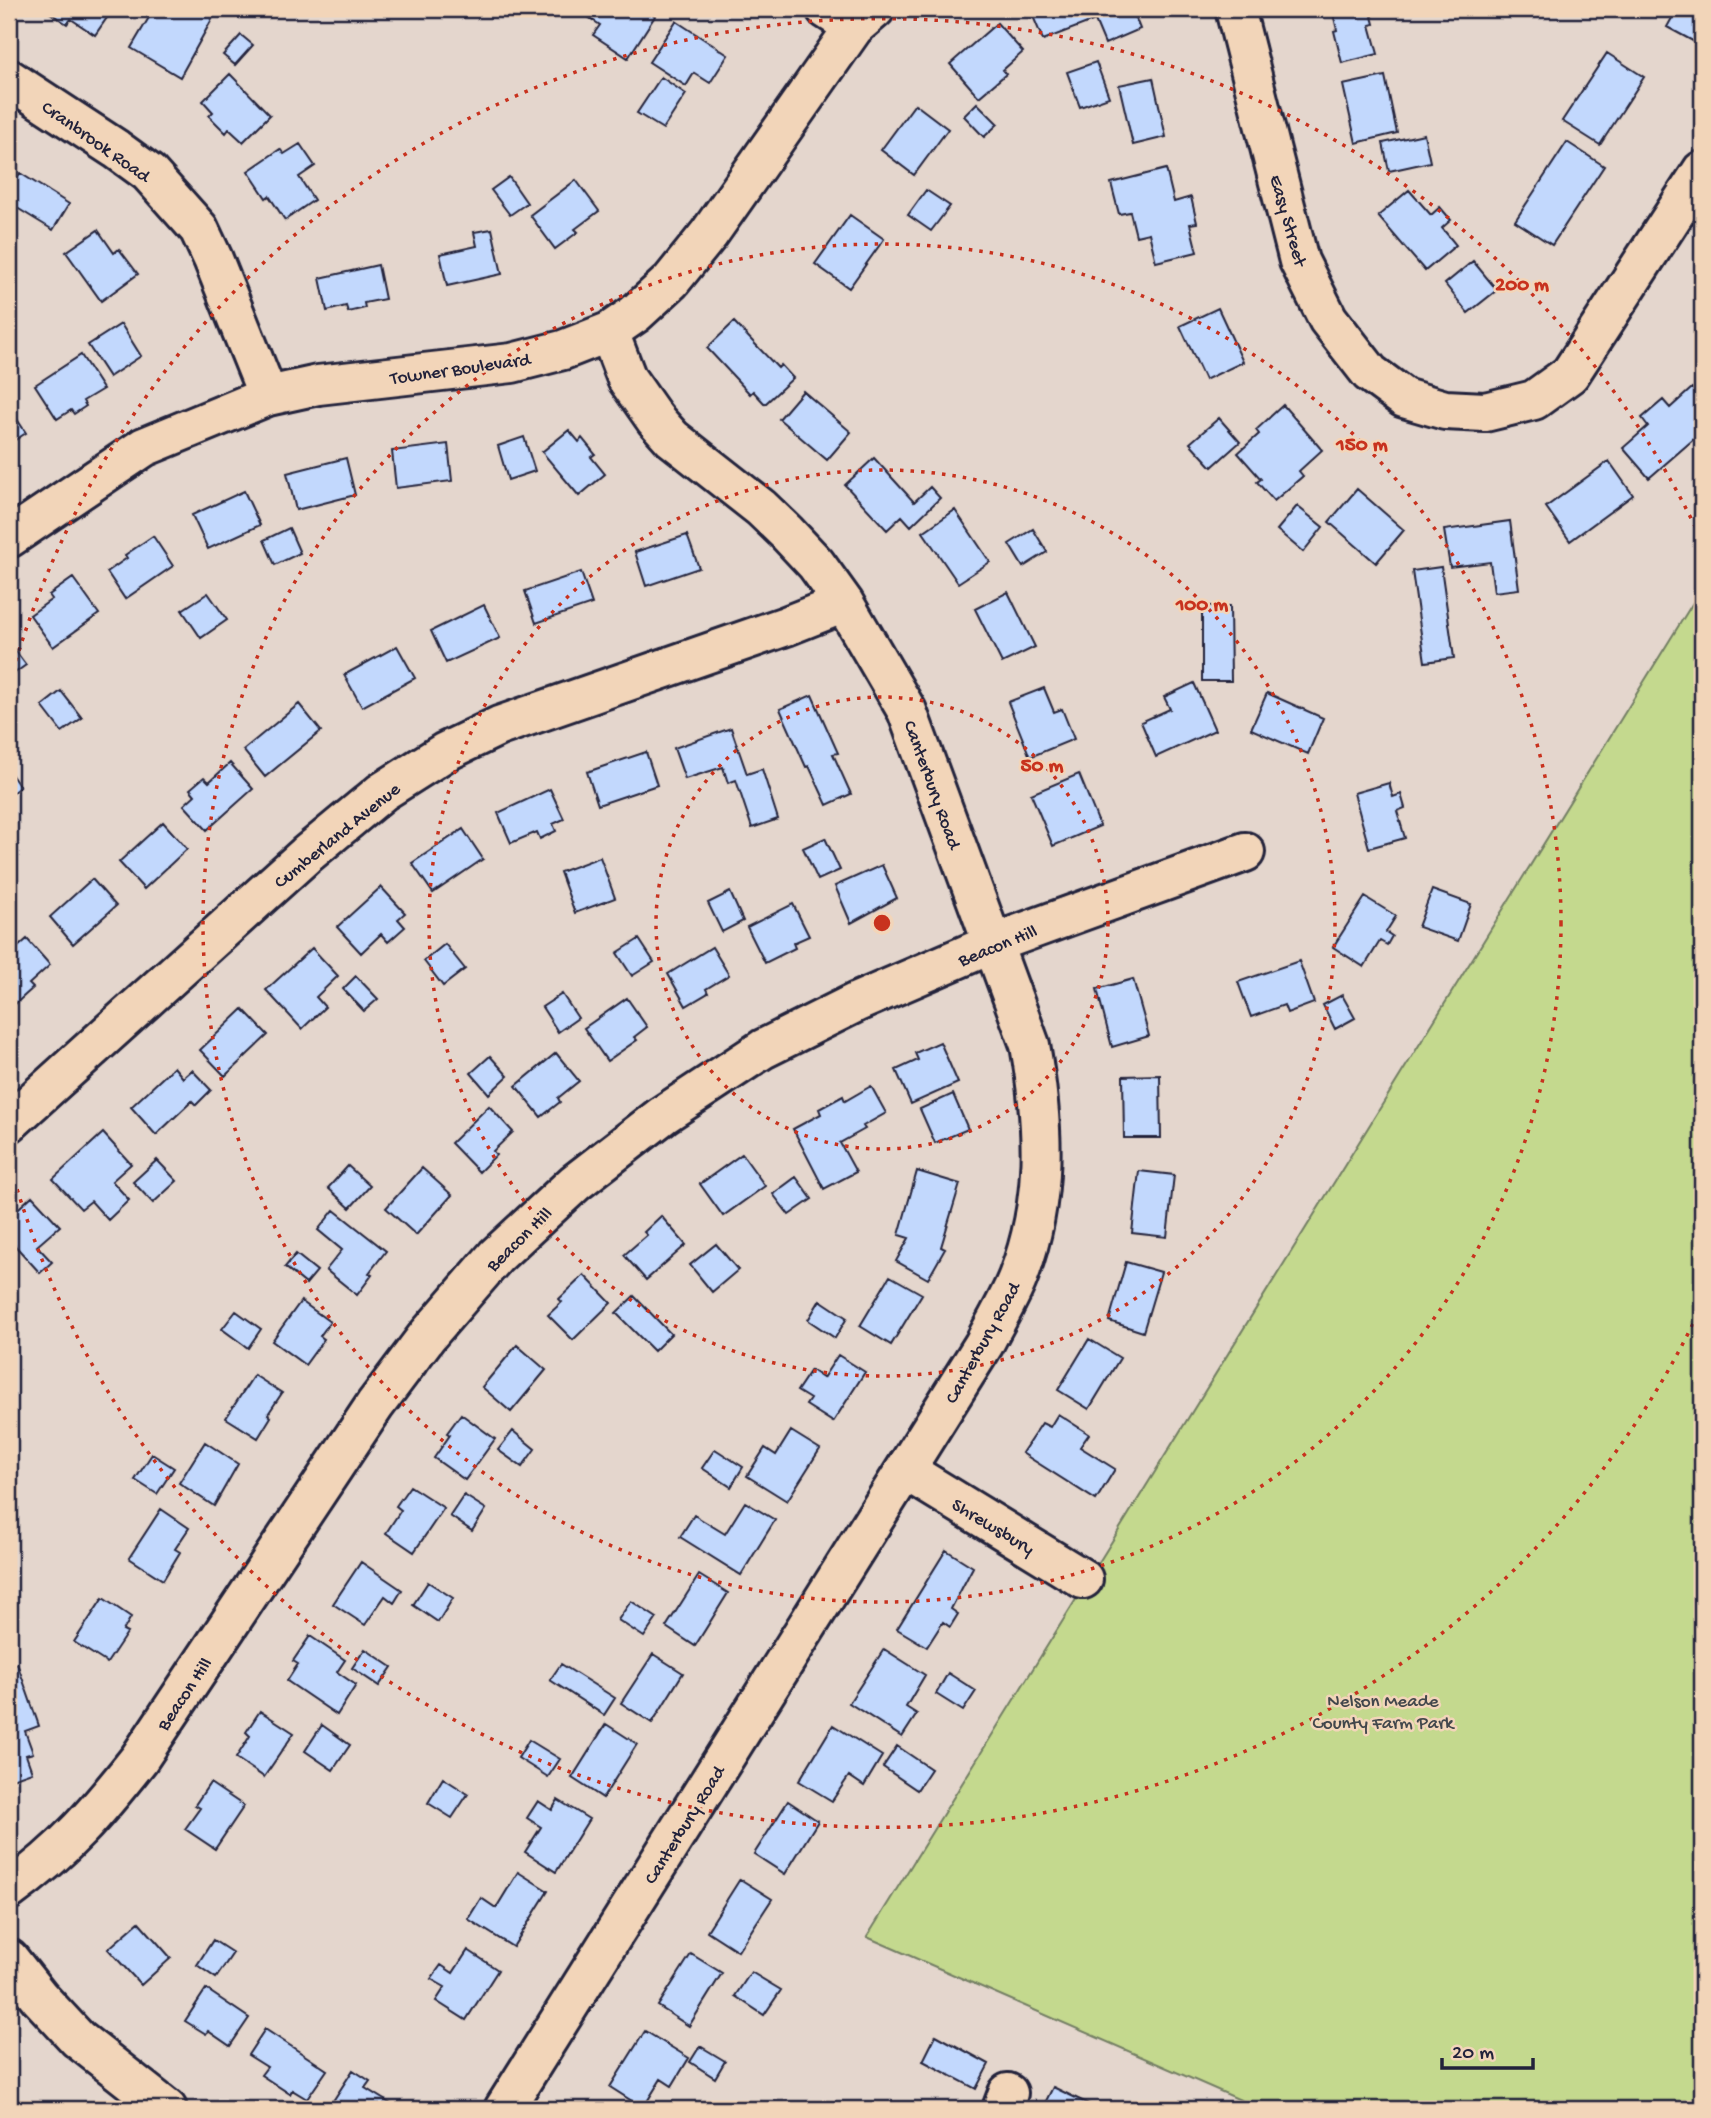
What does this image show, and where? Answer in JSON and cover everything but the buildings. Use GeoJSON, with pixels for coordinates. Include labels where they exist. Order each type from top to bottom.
{"type":"FeatureCollection","features":[{"type":"Feature","properties":{"kind":"street","name":"Easy Street"},"geometry":{"type":"LineString","coordinates":[[1235,9],[1299,261],[1328,319],[1370,373],[1404,398],[1445,410],[1485,412],[1534,400],[1570,374],[1702,171]]}},
{"type":"Feature","properties":{"kind":"street","name":"Towner Boulevard"},"geometry":{"type":"LineString","coordinates":[[9,538],[144,447],[268,396],[318,385],[512,363],[564,351],[609,332],[635,314],[671,281],[709,234],[852,15]]}},
{"type":"Feature","properties":{"kind":"street","name":"Cranbrook Road"},"geometry":{"type":"LineString","coordinates":[[9,79],[149,173],[198,229],[214,259],[268,396]]}},
{"type":"Feature","properties":{"kind":"street","name":"Canterbury Road"},"geometry":{"type":"LineString","coordinates":[[504,2109],[984,1344],[1017,1277],[1036,1215],[1042,1159],[1039,1097],[1030,1045],[907,711],[844,603],[816,564],[761,508],[672,438],[655,419],[627,379],[609,332]]}},
{"type":"Feature","properties":{"kind":"street","name":"Cumberland Avenue"},"geometry":{"type":"LineString","coordinates":[[9,1123],[306,855],[382,792],[445,752],[499,726],[844,603]]}},
{"type":"Feature","properties":{"kind":"street","name":"Beacon Hill"},"geometry":{"type":"LineString","coordinates":[[9,1890],[64,1847],[97,1812],[139,1759],[375,1405],[427,1336],[496,1256],[575,1183],[663,1115],[763,1049],[857,1002],[994,943],[1245,852]]}},
{"type":"Feature","properties":{"kind":"street","name":"Shrewsbury"},"geometry":{"type":"LineString","coordinates":[[905,1470],[1083,1579]]}},
{"type":"Feature","properties":{"kind":"street"},"geometry":{"type":"LineString","coordinates":[[9,1959],[39,1997],[78,2039],[167,2109]]}},
{"type":"Feature","properties":{"kind":"green space","name":"Nelson Meade County Farm Park"},"geometry":{"type":"Polygon","coordinates":[[[1702,588],[1702,2109],[1261,2109],[867,1937],[1702,588]]]}}]}
